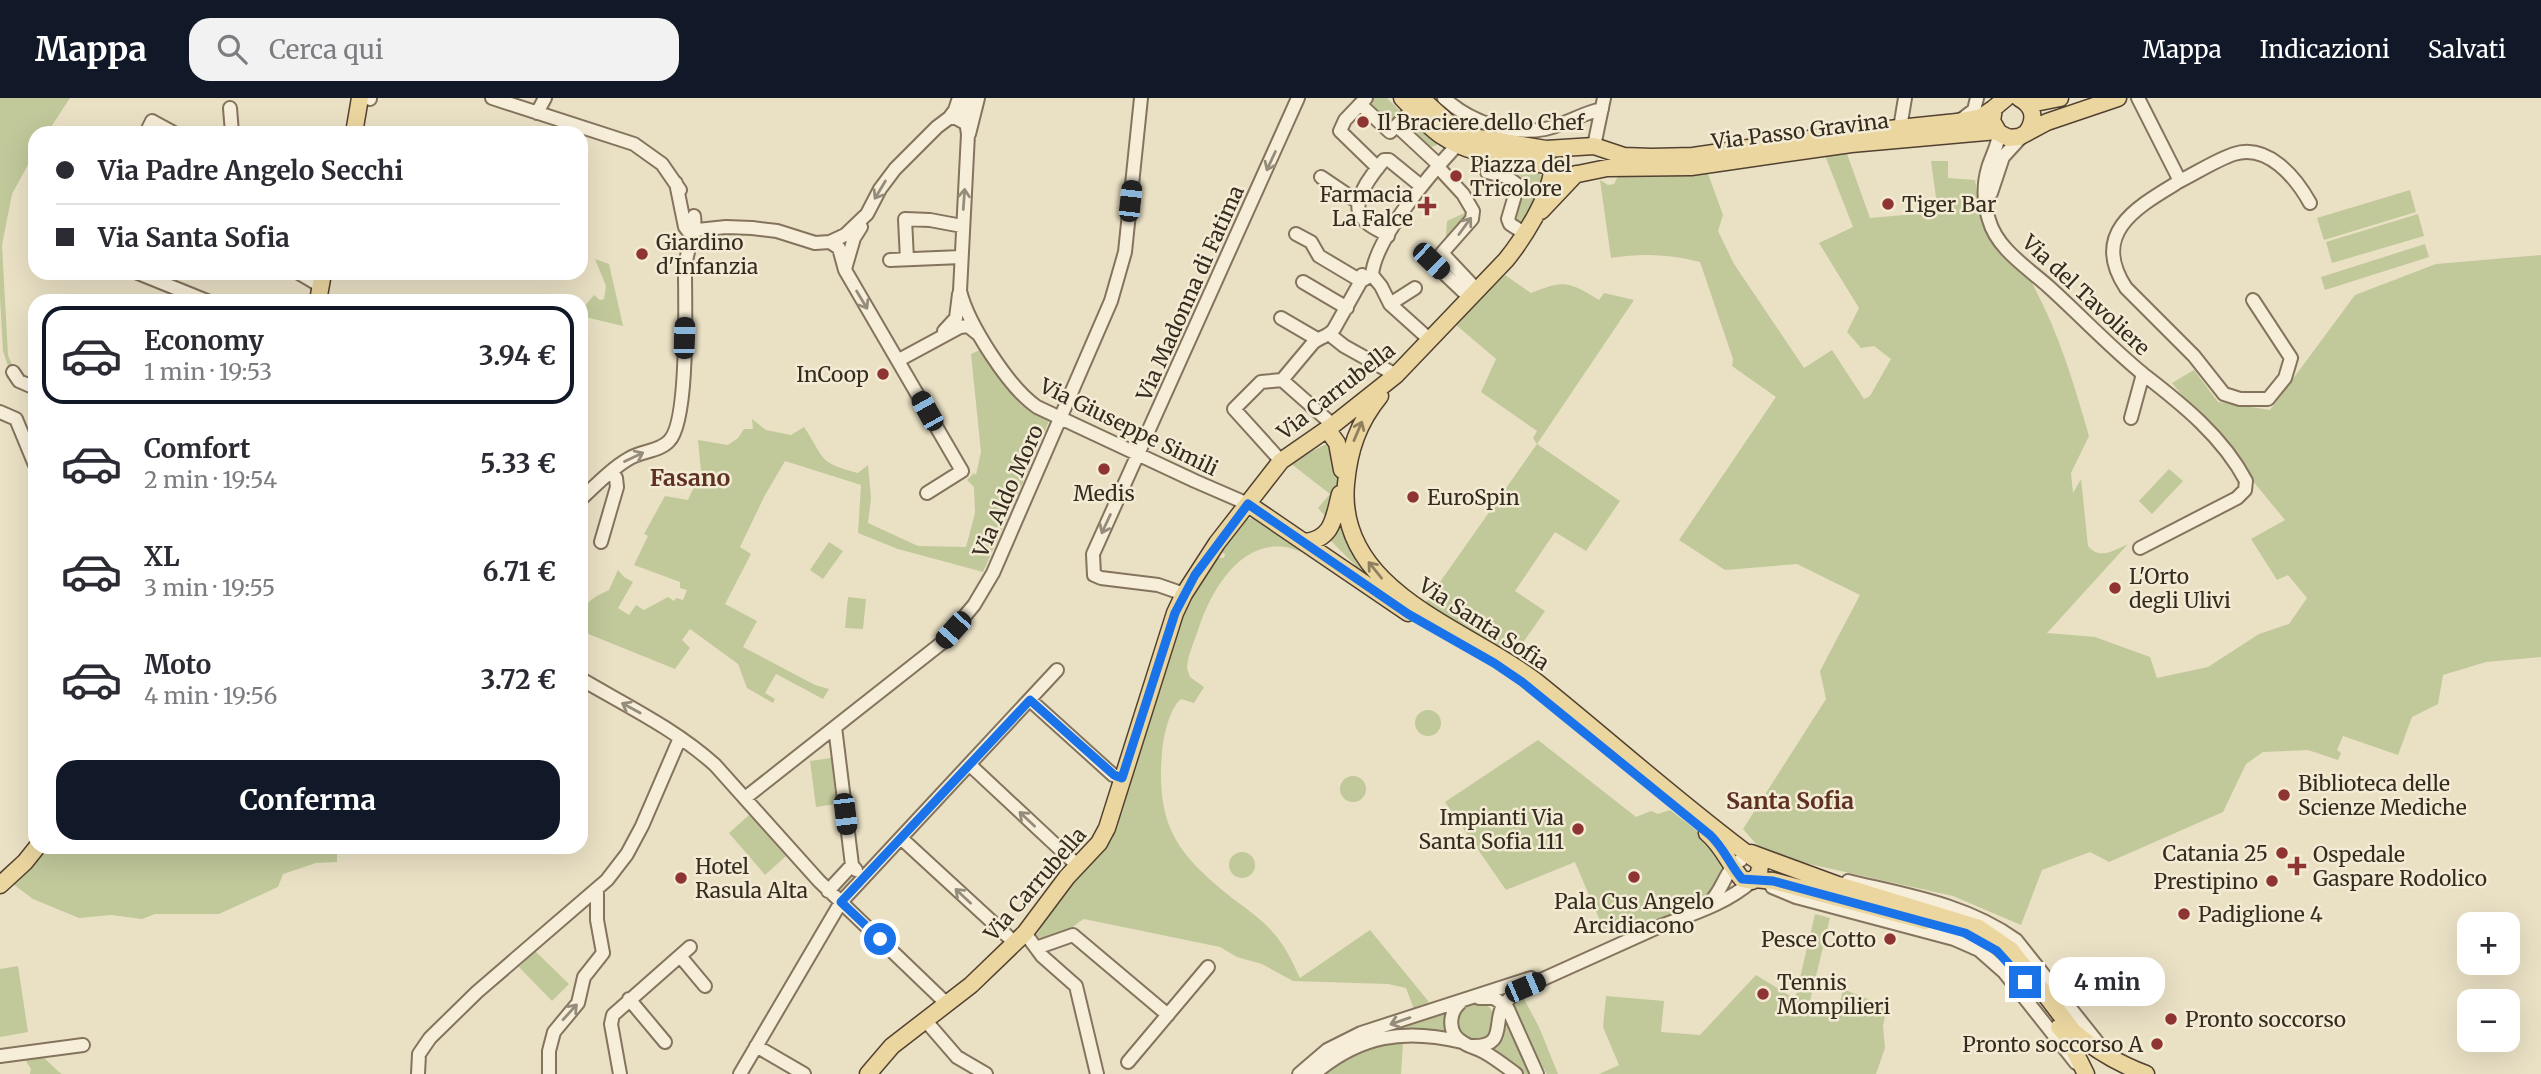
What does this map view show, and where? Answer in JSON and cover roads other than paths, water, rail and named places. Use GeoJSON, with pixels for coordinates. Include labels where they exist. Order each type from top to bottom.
{"type":"FeatureCollection","features":[{"type":"Feature","properties":{"kind":"main road"},"geometry":{"type":"LineString","coordinates":[[356,126],[360,98]]}},
{"type":"Feature","properties":{"kind":"main road"},"geometry":{"type":"LineString","coordinates":[[356,126],[369,98]]}},
{"type":"Feature","properties":{"kind":"main road"},"geometry":{"type":"LineString","coordinates":[[2022,100],[2035,103],[2060,98]]}},
{"type":"Feature","properties":{"kind":"main road"},"geometry":{"type":"LineString","coordinates":[[2025,133],[2046,122],[2118,98]]}},
{"type":"Feature","properties":{"kind":"main road"},"geometry":{"type":"LineString","coordinates":[[2022,100],[2030,107],[2033,118],[2025,133]]}},
{"type":"Feature","properties":{"kind":"main road"},"geometry":{"type":"LineString","coordinates":[[1412,102],[1469,135],[1546,149],[1573,147],[1582,150],[1585,159],[1583,167],[1526,230]]}},
{"type":"Feature","properties":{"kind":"main road"},"geometry":{"type":"LineString","coordinates":[[1412,102],[1437,132],[1458,144],[1489,139],[1563,176],[1577,174]]}},
{"type":"Feature","properties":{"kind":"main road"},"geometry":{"type":"LineString","coordinates":[[1993,106],[1993,123],[1998,132]]}},
{"type":"Feature","properties":{"kind":"main road","name":"Via Passo Gravina"},"geometry":{"type":"LineString","coordinates":[[1573,147],[1594,146],[1624,156],[1693,156],[1850,133],[1957,122],[1976,118],[1993,106]]}},
{"type":"Feature","properties":{"kind":"main road","name":"Via Passo Gravina"},"geometry":{"type":"LineString","coordinates":[[1577,174],[1607,169],[1691,167],[1851,144],[1998,132],[2009,138],[2025,133]]}},
{"type":"Feature","properties":{"kind":"main road"},"geometry":{"type":"LineString","coordinates":[[1526,230],[1549,186],[1550,168],[1546,149]]}},
{"type":"Feature","properties":{"kind":"main road"},"geometry":{"type":"LineString","coordinates":[[1563,190],[1607,169]]}},
{"type":"Feature","properties":{"kind":"main road","name":"Via Carrubella"},"geometry":{"type":"LineString","coordinates":[[867,1074],[891,1046],[981,977],[1019,938],[1104,835],[1157,667],[1184,594],[1217,543],[1281,461],[1330,427],[1396,375],[1506,260],[1526,230]]}},
{"type":"Feature","properties":{"kind":"main road","name":"Via Santa Sofia"},"geometry":{"type":"LineString","coordinates":[[1396,375],[1365,415],[1359,428],[1349,457],[1345,497],[1357,544],[1374,569],[1395,591],[1429,617],[1525,674],[1745,867],[1773,881],[1939,924],[1984,942],[2010,964],[2067,1036],[2085,1074]]}},
{"type":"Feature","properties":{"kind":"main road"},"geometry":{"type":"LineString","coordinates":[[1330,427],[1339,450],[1345,497]]}},
{"type":"Feature","properties":{"kind":"main road"},"geometry":{"type":"LineString","coordinates":[[1304,542],[1315,541],[1332,525],[1343,479]]}},
{"type":"Feature","properties":{"kind":"main road","name":"Via Santa Sofia"},"geometry":{"type":"LineString","coordinates":[[1248,504],[1408,614],[1522,682],[1710,835],[1745,867],[1790,868],[1957,920],[1988,933],[2011,950],[2073,1031],[2112,1059],[2146,1074]]}},
{"type":"Feature","properties":{"kind":"main road"},"geometry":{"type":"LineString","coordinates":[[0,885],[31,854]]}},
{"type":"Feature","properties":{"kind":"main road"},"geometry":{"type":"LineString","coordinates":[[2077,1057],[2082,1049],[2092,1047]]}},
{"type":"Feature","properties":{"kind":"street"},"geometry":{"type":"LineString","coordinates":[[492,98],[578,126]]}},
{"type":"Feature","properties":{"kind":"street"},"geometry":{"type":"LineString","coordinates":[[537,113],[545,98]]}},
{"type":"Feature","properties":{"kind":"street"},"geometry":{"type":"LineString","coordinates":[[845,271],[854,238],[880,190],[895,169],[949,118],[959,98]]}},
{"type":"Feature","properties":{"kind":"street","name":"Via Giuseppe Simili"},"geometry":{"type":"LineString","coordinates":[[969,98],[960,291],[963,304],[981,336],[1016,389],[1026,399],[1061,418],[1248,504]]}},
{"type":"Feature","properties":{"kind":"street"},"geometry":{"type":"LineString","coordinates":[[949,118],[956,118],[967,129],[978,98]]}},
{"type":"Feature","properties":{"kind":"street","name":"Via Madonna di Fatima"},"geometry":{"type":"LineString","coordinates":[[1184,594],[1158,585],[1094,575],[1093,554],[1298,98]]}},
{"type":"Feature","properties":{"kind":"street"},"geometry":{"type":"LineString","coordinates":[[1444,98],[1464,113],[1489,139],[1487,172],[1507,177],[1518,185],[1508,219],[1510,224],[1526,230]]}},
{"type":"Feature","properties":{"kind":"street"},"geometry":{"type":"LineString","coordinates":[[1957,122],[1974,110],[1978,98]]}},
{"type":"Feature","properties":{"kind":"street"},"geometry":{"type":"LineString","coordinates":[[2138,98],[2180,181]]}},
{"type":"Feature","properties":{"kind":"street","name":"Via Aldo Moro"},"geometry":{"type":"LineString","coordinates":[[746,799],[943,642],[974,606],[993,573],[1111,301],[1119,276],[1125,252],[1141,99]]}},
{"type":"Feature","properties":{"kind":"street","name":"Via Passo Gravina"},"geometry":{"type":"LineString","coordinates":[[1900,128],[1901,99]]}},
{"type":"Feature","properties":{"kind":"street"},"geometry":{"type":"LineString","coordinates":[[1378,168],[1340,131],[1345,120],[1363,101],[1390,132],[1412,102]]}},
{"type":"Feature","properties":{"kind":"street"},"geometry":{"type":"LineString","coordinates":[[1489,139],[1518,129],[1545,129],[1603,104]]}},
{"type":"Feature","properties":{"kind":"street"},"geometry":{"type":"LineString","coordinates":[[1594,146],[1603,104]]}},
{"type":"Feature","properties":{"kind":"street"},"geometry":{"type":"LineString","coordinates":[[230,107],[231,126]]}},
{"type":"Feature","properties":{"kind":"street"},"geometry":{"type":"LineString","coordinates":[[1397,126],[1438,166],[1463,194],[1473,211],[1472,219],[1442,253],[1473,294]]}},
{"type":"Feature","properties":{"kind":"street"},"geometry":{"type":"LineString","coordinates":[[588,129],[634,144],[656,158],[676,183],[694,216],[726,227]]}},
{"type":"Feature","properties":{"kind":"street"},"geometry":{"type":"LineString","coordinates":[[1987,207],[1985,179],[1997,147],[1998,132]]}},
{"type":"Feature","properties":{"kind":"street"},"geometry":{"type":"LineString","coordinates":[[1987,207],[2000,163],[2007,151],[2025,133]]}},
{"type":"Feature","properties":{"kind":"street"},"geometry":{"type":"LineString","coordinates":[[1281,461],[1234,409],[1261,382],[1282,380],[1323,337],[1347,308],[1374,259],[1421,186],[1458,144]]}},
{"type":"Feature","properties":{"kind":"street"},"geometry":{"type":"LineString","coordinates":[[2253,300],[2291,358],[2285,378],[2267,399],[2240,400],[2224,394],[2194,356],[2126,288],[2114,266],[2114,243],[2124,221],[2141,205],[2180,181],[2235,154],[2255,152],[2268,156],[2280,166],[2310,203]]}},
{"type":"Feature","properties":{"kind":"street"},"geometry":{"type":"LineString","coordinates":[[1358,202],[1384,160],[1389,160],[1421,186]]}},
{"type":"Feature","properties":{"kind":"street"},"geometry":{"type":"LineString","coordinates":[[1321,177],[1358,202],[1362,218],[1388,236]]}},
{"type":"Feature","properties":{"kind":"street"},"geometry":{"type":"LineString","coordinates":[[676,183],[690,229]]}},
{"type":"Feature","properties":{"kind":"street","name":"Via del Tavoliere"},"geometry":{"type":"LineString","coordinates":[[1987,207],[1991,227],[2004,246],[2143,374],[2177,400],[2214,437],[2246,481],[2245,490],[2237,498],[2140,548]]}},
{"type":"Feature","properties":{"kind":"street"},"geometry":{"type":"LineString","coordinates":[[690,229],[726,227],[777,231],[816,243],[830,242],[851,230],[867,214]]}},
{"type":"Feature","properties":{"kind":"street"},"geometry":{"type":"LineString","coordinates":[[588,493],[632,457],[664,446],[677,429],[685,365],[686,289],[680,288],[677,282],[694,216]]}},
{"type":"Feature","properties":{"kind":"street"},"geometry":{"type":"LineString","coordinates":[[907,259],[905,219],[962,226]]}},
{"type":"Feature","properties":{"kind":"street"},"geometry":{"type":"LineString","coordinates":[[1296,234],[1311,242],[1319,256],[1368,274],[1381,286],[1390,304],[1430,340]]}},
{"type":"Feature","properties":{"kind":"street"},"geometry":{"type":"LineString","coordinates":[[830,242],[839,248],[845,271],[962,471],[926,493]]}},
{"type":"Feature","properties":{"kind":"street"},"geometry":{"type":"LineString","coordinates":[[890,260],[961,257]]}},
{"type":"Feature","properties":{"kind":"street"},"geometry":{"type":"LineString","coordinates":[[1431,261],[1473,294]]}},
{"type":"Feature","properties":{"kind":"street"},"geometry":{"type":"LineString","coordinates":[[155,280],[190,294]]}},
{"type":"Feature","properties":{"kind":"street"},"geometry":{"type":"LineString","coordinates":[[1303,282],[1347,308]]}},
{"type":"Feature","properties":{"kind":"street"},"geometry":{"type":"LineString","coordinates":[[1390,304],[1415,288]]}},
{"type":"Feature","properties":{"kind":"street"},"geometry":{"type":"LineString","coordinates":[[933,340],[956,318],[960,291]]}},
{"type":"Feature","properties":{"kind":"street"},"geometry":{"type":"LineString","coordinates":[[1281,318],[1345,346],[1396,375]]}},
{"type":"Feature","properties":{"kind":"street"},"geometry":{"type":"LineString","coordinates":[[899,360],[964,326],[981,336]]}},
{"type":"Feature","properties":{"kind":"street"},"geometry":{"type":"LineString","coordinates":[[13,372],[19,381],[28,385]]}},
{"type":"Feature","properties":{"kind":"street","name":"Via del Tavoliere"},"geometry":{"type":"LineString","coordinates":[[2131,418],[2143,374]]}},
{"type":"Feature","properties":{"kind":"street"},"geometry":{"type":"LineString","coordinates":[[1282,380],[1330,427]]}},
{"type":"Feature","properties":{"kind":"street"},"geometry":{"type":"LineString","coordinates":[[0,412],[16,419],[28,448]]}},
{"type":"Feature","properties":{"kind":"street"},"geometry":{"type":"LineString","coordinates":[[601,542],[617,486],[617,478],[612,472]]}},
{"type":"Feature","properties":{"kind":"street"},"geometry":{"type":"LineString","coordinates":[[740,1074],[841,902],[1057,670]]}},
{"type":"Feature","properties":{"kind":"street"},"geometry":{"type":"LineString","coordinates":[[588,683],[671,730],[715,765],[828,891],[947,1004]]}},
{"type":"Feature","properties":{"kind":"street"},"geometry":{"type":"LineString","coordinates":[[1030,700],[1114,775],[1122,778]]}},
{"type":"Feature","properties":{"kind":"street"},"geometry":{"type":"LineString","coordinates":[[835,727],[852,865],[864,877]]}},
{"type":"Feature","properties":{"kind":"street"},"geometry":{"type":"LineString","coordinates":[[418,1074],[419,1055],[430,1038],[477,992],[607,880],[631,848],[680,738]]}},
{"type":"Feature","properties":{"kind":"street"},"geometry":{"type":"LineString","coordinates":[[970,765],[1077,865]]}},
{"type":"Feature","properties":{"kind":"street"},"geometry":{"type":"LineString","coordinates":[[902,839],[1019,938],[1036,948],[1076,985],[1097,1074]]}},
{"type":"Feature","properties":{"kind":"street"},"geometry":{"type":"LineString","coordinates":[[828,891],[852,865]]}},
{"type":"Feature","properties":{"kind":"street"},"geometry":{"type":"LineString","coordinates":[[1697,911],[1745,867]]}},
{"type":"Feature","properties":{"kind":"street"},"geometry":{"type":"LineString","coordinates":[[1314,1074],[1336,1051],[1364,1042],[1404,1035],[1434,1036],[1481,1046],[1493,1039],[1498,1031],[1502,1010],[1525,987],[1712,906],[1745,867]]}},
{"type":"Feature","properties":{"kind":"street"},"geometry":{"type":"LineString","coordinates":[[1745,867],[1796,897],[1954,939],[1979,950],[2004,972],[2085,1074]]}},
{"type":"Feature","properties":{"kind":"street"},"geometry":{"type":"LineString","coordinates":[[1790,868],[1951,907],[1990,923],[2016,940],[2112,1059]]}},
{"type":"Feature","properties":{"kind":"street"},"geometry":{"type":"LineString","coordinates":[[549,1074],[549,1051],[554,1032],[578,1003],[584,977],[602,957],[597,920],[597,889]]}},
{"type":"Feature","properties":{"kind":"street"},"geometry":{"type":"LineString","coordinates":[[1036,948],[1073,935],[1168,1015]]}},
{"type":"Feature","properties":{"kind":"street"},"geometry":{"type":"LineString","coordinates":[[620,1074],[611,1020],[617,1011],[685,952],[705,986]]}},
{"type":"Feature","properties":{"kind":"street"},"geometry":{"type":"LineString","coordinates":[[1299,1074],[1361,1034],[1597,954]]}},
{"type":"Feature","properties":{"kind":"street"},"geometry":{"type":"LineString","coordinates":[[1128,1062],[1208,967]]}},
{"type":"Feature","properties":{"kind":"street"},"geometry":{"type":"LineString","coordinates":[[1516,1074],[1493,1057],[1467,1044],[1452,1030],[1451,1020],[1457,1006],[1473,998],[1491,1003],[1502,1010],[1537,1074]]}},
{"type":"Feature","properties":{"kind":"street"},"geometry":{"type":"LineString","coordinates":[[629,999],[665,1042]]}},
{"type":"Feature","properties":{"kind":"street"},"geometry":{"type":"LineString","coordinates":[[925,1020],[957,1057],[986,1074]]}},
{"type":"Feature","properties":{"kind":"street"},"geometry":{"type":"LineString","coordinates":[[0,1056],[83,1045]]}},
{"type":"Feature","properties":{"kind":"street"},"geometry":{"type":"LineString","coordinates":[[756,1046],[804,1074]]}},
{"type":"Feature","properties":{"kind":"place","name":"Il Braciere dello Chef"},"geometry":{"type":"Point","coordinates":[1363,122]}},
{"type":"Feature","properties":{"kind":"place","name":"Piazza del Tricolore"},"geometry":{"type":"Point","coordinates":[1456,176]}},
{"type":"Feature","properties":{"kind":"place","name":"Tiger Bar"},"geometry":{"type":"Point","coordinates":[1888,204]}},
{"type":"Feature","properties":{"kind":"place","name":"Farmacia La Falce"},"geometry":{"type":"Point","coordinates":[1427,206]}},
{"type":"Feature","properties":{"kind":"place","name":"Giardino d'Infanzia"},"geometry":{"type":"Point","coordinates":[642,254]}},
{"type":"Feature","properties":{"kind":"place","name":"InCoop"},"geometry":{"type":"Point","coordinates":[883,374]}},
{"type":"Feature","properties":{"kind":"place","name":"Medis"},"geometry":{"type":"Point","coordinates":[1104,469]}},
{"type":"Feature","properties":{"kind":"place","name":"EuroSpin"},"geometry":{"type":"Point","coordinates":[1413,497]}},
{"type":"Feature","properties":{"kind":"place","name":"L'Orto degli Ulivi"},"geometry":{"type":"Point","coordinates":[2115,588]}},
{"type":"Feature","properties":{"kind":"place","name":"Biblioteca delle Scienze Mediche"},"geometry":{"type":"Point","coordinates":[2284,795]}},
{"type":"Feature","properties":{"kind":"place","name":"Impianti Via Santa Sofia 111"},"geometry":{"type":"Point","coordinates":[1578,829]}},
{"type":"Feature","properties":{"kind":"place","name":"Catania 25"},"geometry":{"type":"Point","coordinates":[2282,853]}},
{"type":"Feature","properties":{"kind":"place","name":"Ospedale Gaspare Rodolico"},"geometry":{"type":"Point","coordinates":[2297,866]}},
{"type":"Feature","properties":{"kind":"place","name":"Pala Cus Angelo Arcidiacono"},"geometry":{"type":"Point","coordinates":[1634,877]}},
{"type":"Feature","properties":{"kind":"place","name":"Hotel Rasula Alta"},"geometry":{"type":"Point","coordinates":[681,878]}},
{"type":"Feature","properties":{"kind":"place","name":"Prestipino"},"geometry":{"type":"Point","coordinates":[2272,881]}},
{"type":"Feature","properties":{"kind":"place","name":"Padiglione 4"},"geometry":{"type":"Point","coordinates":[2184,914]}},
{"type":"Feature","properties":{"kind":"place","name":"Pesce Cotto"},"geometry":{"type":"Point","coordinates":[1890,939]}},
{"type":"Feature","properties":{"kind":"place","name":"Tennis Mompilieri"},"geometry":{"type":"Point","coordinates":[1763,994]}},
{"type":"Feature","properties":{"kind":"place","name":"Pronto soccorso"},"geometry":{"type":"Point","coordinates":[2171,1019]}},
{"type":"Feature","properties":{"kind":"place","name":"Pronto soccorso A"},"geometry":{"type":"Point","coordinates":[2157,1044]}},
{"type":"Feature","properties":{"kind":"district","name":"Fasano"},"geometry":{"type":"Point","coordinates":[690,477]}},
{"type":"Feature","properties":{"kind":"district","name":"Santa Sofia"},"geometry":{"type":"Point","coordinates":[1790,800]}}]}
